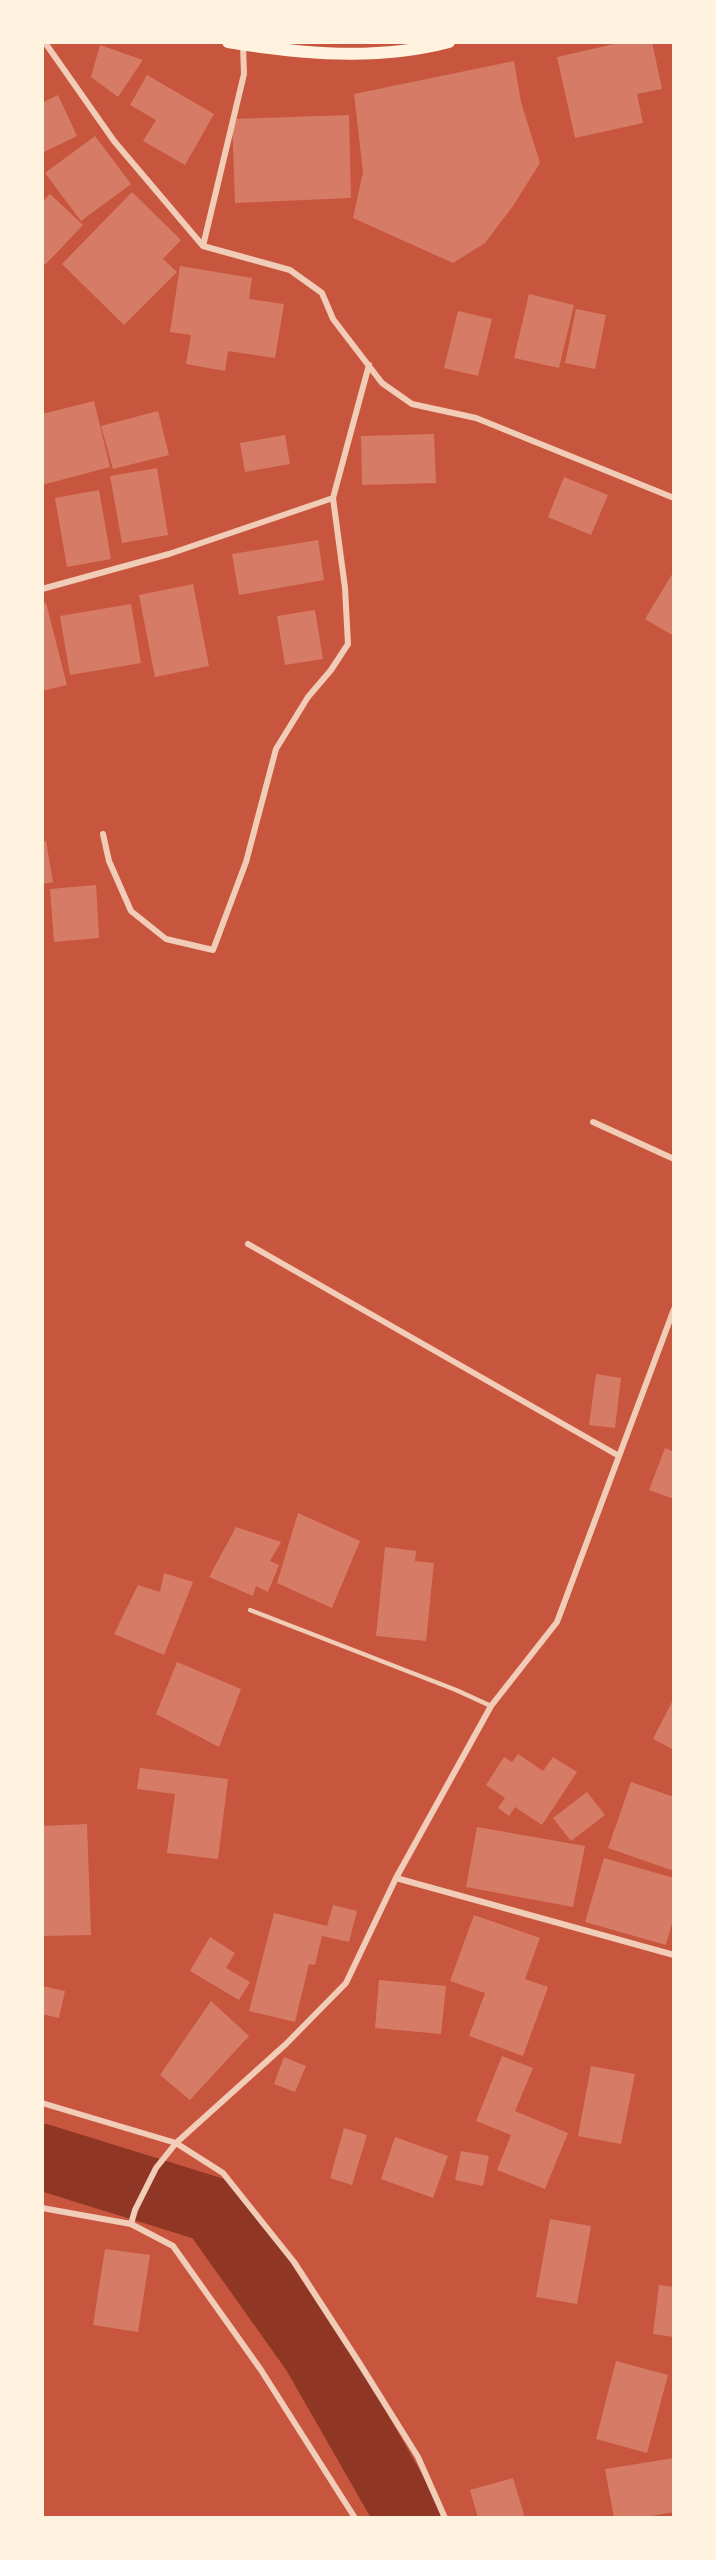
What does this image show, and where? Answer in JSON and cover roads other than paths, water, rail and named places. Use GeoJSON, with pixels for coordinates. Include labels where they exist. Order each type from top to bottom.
{"type":"FeatureCollection","features":[{"type":"Feature","properties":{"kind":"main road"},"geometry":{"type":"LineString","coordinates":[[228,42],[327,54],[420,50],[449,42]]}},
{"type":"Feature","properties":{"kind":"street"},"geometry":{"type":"LineString","coordinates":[[42,43],[46,44],[114,141],[203,246],[290,270],[322,293],[333,319],[382,383],[412,404],[476,418],[674,498]]}},
{"type":"Feature","properties":{"kind":"street"},"geometry":{"type":"LineString","coordinates":[[203,246],[244,74],[243,44]]}},
{"type":"Feature","properties":{"kind":"street"},"geometry":{"type":"LineString","coordinates":[[103,834],[109,861],[131,911],[166,939],[213,950],[246,862],[276,749],[308,697],[348,644],[345,588],[333,498],[369,365]]}},
{"type":"Feature","properties":{"kind":"street"},"geometry":{"type":"LineString","coordinates":[[42,589],[202,543],[333,498]]}},
{"type":"Feature","properties":{"kind":"street"},"geometry":{"type":"LineString","coordinates":[[593,1122],[674,1158]]}},
{"type":"Feature","properties":{"kind":"street"},"geometry":{"type":"LineString","coordinates":[[248,1244],[619,1456]]}},
{"type":"Feature","properties":{"kind":"street"},"geometry":{"type":"LineString","coordinates":[[131,2224],[135,2210],[156,2168],[176,2143],[286,2044],[346,1983],[396,1878],[491,1706],[557,1622],[674,1309]]}},
{"type":"Feature","properties":{"kind":"street"},"geometry":{"type":"LineString","coordinates":[[396,1878],[674,1955]]}},
{"type":"Feature","properties":{"kind":"street"},"geometry":{"type":"LineString","coordinates":[[42,2103],[176,2143],[223,2173],[294,2262],[418,2457],[445,2518]]}},
{"type":"Feature","properties":{"kind":"street"},"geometry":{"type":"LineString","coordinates":[[42,2208],[131,2224],[173,2246],[261,2370],[354,2518]]}},
{"type":"Feature","properties":{"kind":"lane"},"geometry":{"type":"LineString","coordinates":[[250,1610],[456,1690],[491,1706]]}},
{"type":"Feature","properties":{"kind":"waterway"},"geometry":{"type":"LineString","coordinates":[[42,2157],[213,2210],[314,2352],[409,2518]]}}]}
